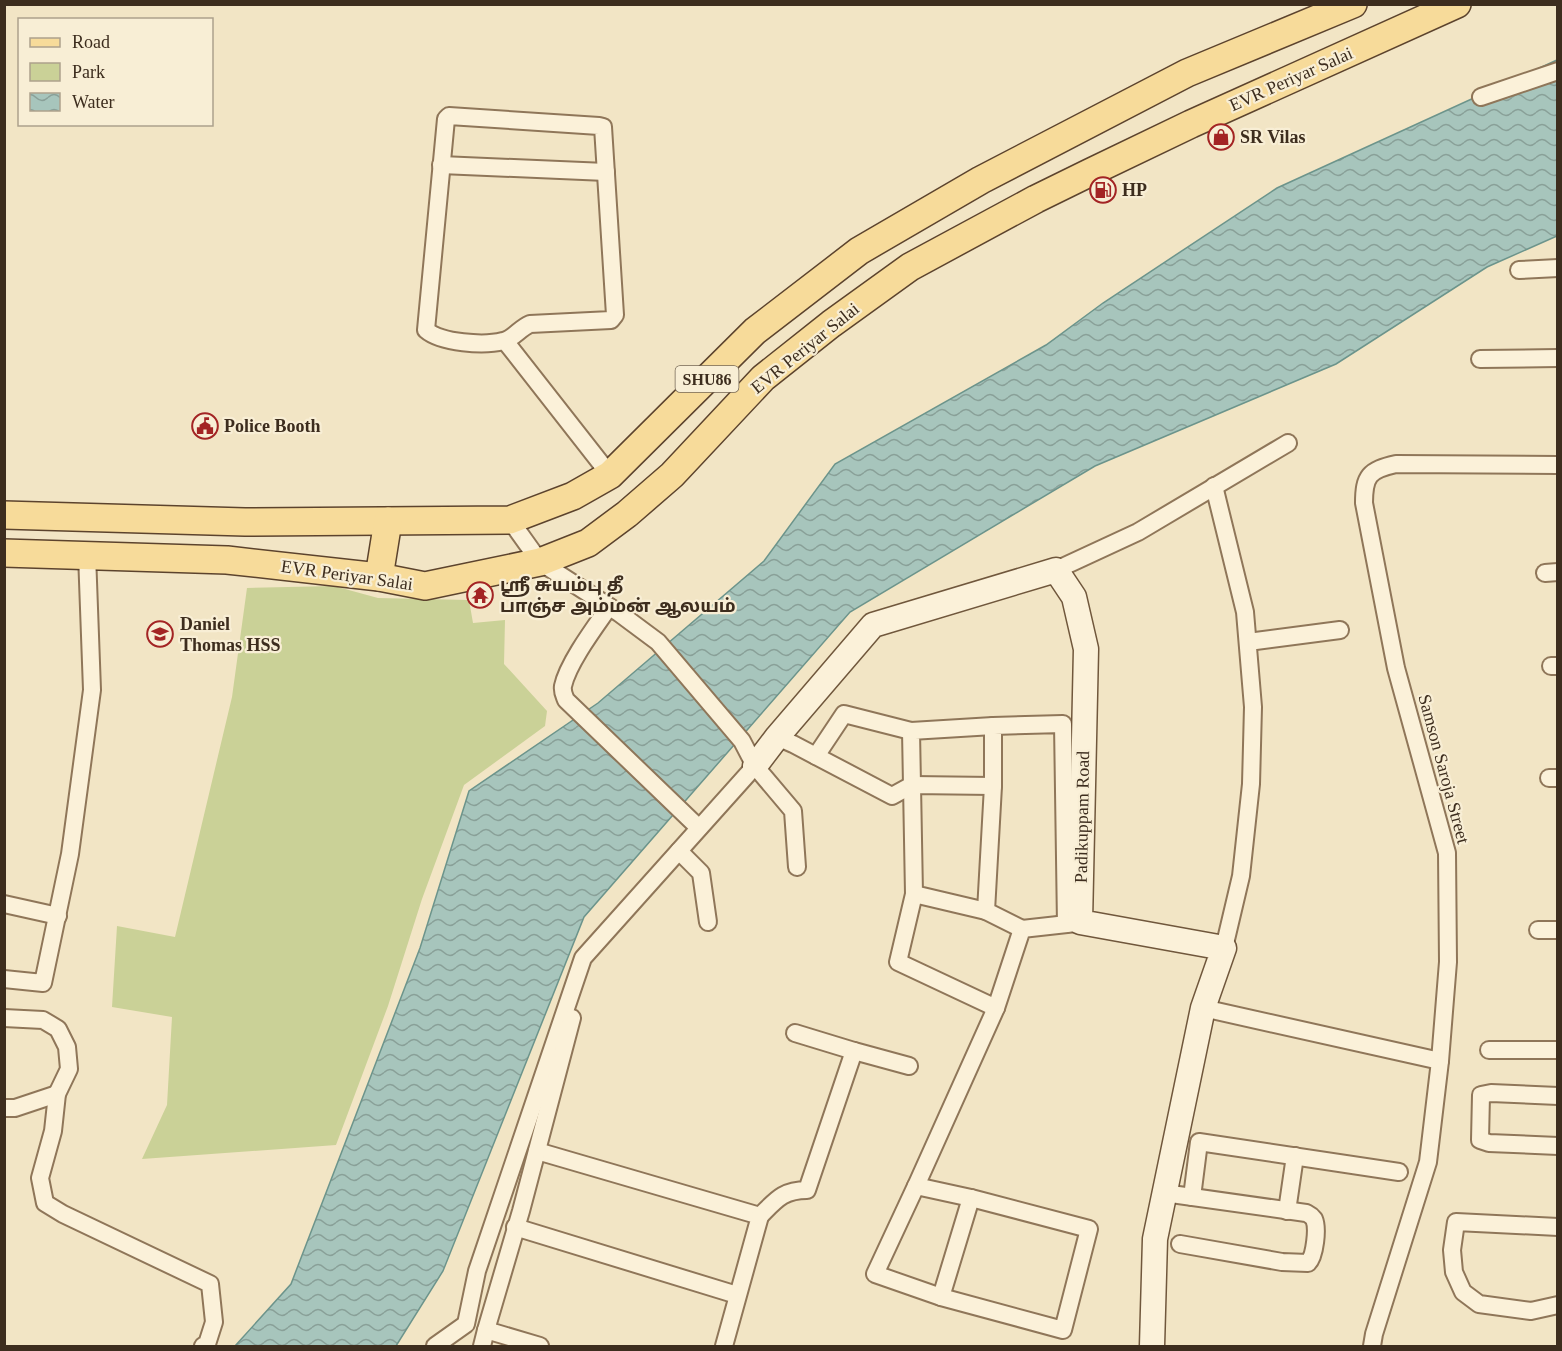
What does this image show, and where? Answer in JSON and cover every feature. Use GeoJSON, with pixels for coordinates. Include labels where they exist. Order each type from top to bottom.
{"type":"FeatureCollection","features":[{"type":"Feature","properties":{"kind":"main road","name":"SHU86"},"geometry":{"type":"LineString","coordinates":[[4,515],[165,521],[510,520],[573,495],[610,475],[755,331],[859,251],[981,180],[1187,74],[1353,4]]}},
{"type":"Feature","properties":{"kind":"main road","name":"EVR Periyar Salai"},"geometry":{"type":"LineString","coordinates":[[4,553],[227,560],[379,577],[425,586],[540,562],[588,543],[627,514],[672,475],[763,378],[831,324],[910,267],[1036,199],[1457,4]]}},
{"type":"Feature","properties":{"kind":"main road"},"geometry":{"type":"LineString","coordinates":[[379,577],[388,521]]}},
{"type":"Feature","properties":{"kind":"street"},"geometry":{"type":"LineString","coordinates":[[1481,97],[1557,71]]}},
{"type":"Feature","properties":{"kind":"street"},"geometry":{"type":"LineString","coordinates":[[449,116],[601,126],[606,172],[614,318],[608,321],[531,324],[522,327],[505,341],[465,343],[432,334],[426,330],[446,118],[449,116]]}},
{"type":"Feature","properties":{"kind":"street"},"geometry":{"type":"LineString","coordinates":[[441,165],[606,172]]}},
{"type":"Feature","properties":{"kind":"street"},"geometry":{"type":"LineString","coordinates":[[1519,270],[1557,268]]}},
{"type":"Feature","properties":{"kind":"street"},"geometry":{"type":"LineString","coordinates":[[505,341],[610,475]]}},
{"type":"Feature","properties":{"kind":"street"},"geometry":{"type":"LineString","coordinates":[[1480,359],[1557,358]]}},
{"type":"Feature","properties":{"kind":"street"},"geometry":{"type":"LineString","coordinates":[[435,1347],[466,1324],[477,1271],[583,958],[755,766],[873,625],[1056,570],[1138,532],[1288,443]]}},
{"type":"Feature","properties":{"kind":"street","name":"Samson Saroja Street"},"geometry":{"type":"LineString","coordinates":[[1372,1347],[1374,1334],[1428,1162],[1440,1061],[1448,962],[1447,853],[1396,668],[1365,503],[1364,487],[1372,472],[1396,464],[1557,465]]}},
{"type":"Feature","properties":{"kind":"street"},"geometry":{"type":"LineString","coordinates":[[1152,1347],[1155,1239],[1203,1008],[1224,948],[1241,876],[1251,784],[1253,708],[1245,612],[1214,486]]}},
{"type":"Feature","properties":{"kind":"street"},"geometry":{"type":"LineString","coordinates":[[510,520],[540,562],[658,642],[742,741],[755,766],[794,811],[797,867]]}},
{"type":"Feature","properties":{"kind":"street"},"geometry":{"type":"LineString","coordinates":[[4,979],[43,983],[58,916],[70,854],[92,690],[87,554]]}},
{"type":"Feature","properties":{"kind":"street","name":"Padikuppam Road"},"geometry":{"type":"LineString","coordinates":[[1056,570],[1074,597],[1086,649],[1073,923]]}},
{"type":"Feature","properties":{"kind":"street"},"geometry":{"type":"LineString","coordinates":[[609,607],[583,645],[562,690],[566,700],[699,828]]}},
{"type":"Feature","properties":{"kind":"street"},"geometry":{"type":"LineString","coordinates":[[1248,642],[1340,630]]}},
{"type":"Feature","properties":{"kind":"street"},"geometry":{"type":"LineString","coordinates":[[816,756],[844,714],[911,731],[1063,724],[1073,923]]}},
{"type":"Feature","properties":{"kind":"street"},"geometry":{"type":"LineString","coordinates":[[986,911],[993,786],[993,726]]}},
{"type":"Feature","properties":{"kind":"street"},"geometry":{"type":"LineString","coordinates":[[911,731],[914,894],[898,962],[996,1008]]}},
{"type":"Feature","properties":{"kind":"street"},"geometry":{"type":"LineString","coordinates":[[777,738],[786,740],[892,796],[912,785],[993,786]]}},
{"type":"Feature","properties":{"kind":"street"},"geometry":{"type":"LineString","coordinates":[[679,851],[701,873],[708,922]]}},
{"type":"Feature","properties":{"kind":"street"},"geometry":{"type":"LineString","coordinates":[[914,894],[986,911],[1022,929],[1073,923],[1224,948]]}},
{"type":"Feature","properties":{"kind":"street"},"geometry":{"type":"LineString","coordinates":[[4,904],[58,916]]}},
{"type":"Feature","properties":{"kind":"street"},"geometry":{"type":"LineString","coordinates":[[916,1186],[1089,1229],[1063,1330],[941,1297],[876,1274],[996,1008],[1022,929]]}},
{"type":"Feature","properties":{"kind":"street"},"geometry":{"type":"LineString","coordinates":[[1538,930],[1557,930]]}},
{"type":"Feature","properties":{"kind":"street"},"geometry":{"type":"LineString","coordinates":[[482,1347],[567,1040],[583,958]]}},
{"type":"Feature","properties":{"kind":"street"},"geometry":{"type":"LineString","coordinates":[[1203,1008],[1440,1061]]}},
{"type":"Feature","properties":{"kind":"street"},"geometry":{"type":"LineString","coordinates":[[4,1018],[43,1020],[58,1029],[66,1047],[69,1069],[57,1094],[53,1131],[40,1178],[45,1203],[63,1214],[210,1284],[214,1322],[204,1347]]}},
{"type":"Feature","properties":{"kind":"street"},"geometry":{"type":"LineString","coordinates":[[795,1033],[909,1066]]}},
{"type":"Feature","properties":{"kind":"street"},"geometry":{"type":"LineString","coordinates":[[1489,1050],[1557,1050]]}},
{"type":"Feature","properties":{"kind":"street"},"geometry":{"type":"LineString","coordinates":[[724,1347],[760,1216],[787,1192],[807,1190],[854,1051]]}},
{"type":"Feature","properties":{"kind":"street"},"geometry":{"type":"LineString","coordinates":[[1557,1096],[1491,1093],[1481,1095],[1480,1140],[1489,1143],[1557,1146]]}},
{"type":"Feature","properties":{"kind":"street"},"geometry":{"type":"LineString","coordinates":[[4,1108],[15,1108],[57,1094]]}},
{"type":"Feature","properties":{"kind":"street"},"geometry":{"type":"LineString","coordinates":[[1192,1197],[1199,1142],[1399,1172]]}},
{"type":"Feature","properties":{"kind":"street"},"geometry":{"type":"LineString","coordinates":[[537,1150],[760,1216]]}},
{"type":"Feature","properties":{"kind":"street"},"geometry":{"type":"LineString","coordinates":[[1287,1211],[1296,1156]]}},
{"type":"Feature","properties":{"kind":"street"},"geometry":{"type":"LineString","coordinates":[[1164,1193],[1306,1214],[1313,1218],[1314,1254],[1308,1263],[1282,1262],[1180,1244]]}},
{"type":"Feature","properties":{"kind":"street"},"geometry":{"type":"LineString","coordinates":[[941,1297],[971,1198]]}},
{"type":"Feature","properties":{"kind":"street"},"geometry":{"type":"LineString","coordinates":[[1557,1227],[1456,1222],[1452,1250],[1454,1272],[1463,1292],[1479,1304],[1531,1311],[1557,1305]]}},
{"type":"Feature","properties":{"kind":"street"},"geometry":{"type":"LineString","coordinates":[[515,1227],[737,1295]]}},
{"type":"Feature","properties":{"kind":"street"},"geometry":{"type":"LineString","coordinates":[[486,1330],[540,1347]]}},
{"type":"Feature","properties":{"kind":"green space"},"geometry":{"type":"Polygon","coordinates":[[[334,586],[378,598],[469,600],[473,623],[505,620],[504,664],[547,711],[545,726],[464,785],[422,899],[388,1006],[336,1145],[142,1159],[167,1105],[172,1017],[112,1007],[117,926],[175,937],[232,697],[247,588],[334,586]]]}},
{"type":"Feature","properties":{"kind":"water"},"geometry":{"type":"Polygon","coordinates":[[[1557,60],[1557,236],[1487,267],[1336,364],[1095,466],[850,612],[584,917],[443,1271],[396,1346],[235,1346],[291,1284],[420,948],[469,791],[598,703],[764,561],[835,464],[1046,345],[1103,303],[1277,188],[1557,60]]]}},
{"type":"Feature","properties":{"kind":"place","name":"SR Vilas"},"geometry":{"type":"Point","coordinates":[1221,137]}},
{"type":"Feature","properties":{"kind":"place","name":"HP"},"geometry":{"type":"Point","coordinates":[1103,190]}},
{"type":"Feature","properties":{"kind":"place","name":"Police Booth"},"geometry":{"type":"Point","coordinates":[205,426]}},
{"type":"Feature","properties":{"kind":"place","name":"ஶ்ரீ சுயம்பு தீ பாஞ்ச அம்மன் ஆலயம்"},"geometry":{"type":"Point","coordinates":[480,595]}},
{"type":"Feature","properties":{"kind":"place","name":"Daniel Thomas HSS"},"geometry":{"type":"Point","coordinates":[160,634]}}]}
